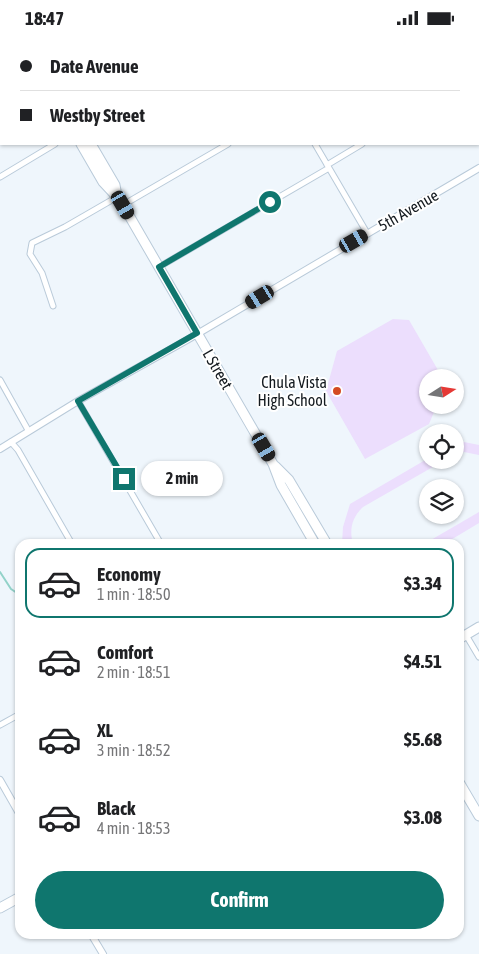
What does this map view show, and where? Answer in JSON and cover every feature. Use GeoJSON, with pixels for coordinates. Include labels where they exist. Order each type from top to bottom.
{"type":"FeatureCollection","features":[{"type":"Feature","properties":{"kind":"main road","name":"L Street"},"geometry":{"type":"LineString","coordinates":[[86,145],[116,185],[117,197],[273,464],[281,485],[312,539]]}},
{"type":"Feature","properties":{"kind":"main road","name":"L Street"},"geometry":{"type":"LineString","coordinates":[[273,464],[289,480],[324,539]]}},
{"type":"Feature","properties":{"kind":"main road"},"geometry":{"type":"LineString","coordinates":[[464,636],[479,627]]}},
{"type":"Feature","properties":{"kind":"main road"},"geometry":{"type":"LineString","coordinates":[[464,790],[479,816]]}},
{"type":"Feature","properties":{"kind":"main road"},"geometry":{"type":"LineString","coordinates":[[0,908],[15,900]]}},
{"type":"Feature","properties":{"kind":"street"},"geometry":{"type":"LineString","coordinates":[[0,177],[53,145]]}},
{"type":"Feature","properties":{"kind":"street"},"geometry":{"type":"LineString","coordinates":[[123,205],[226,145]]}},
{"type":"Feature","properties":{"kind":"street"},"geometry":{"type":"LineString","coordinates":[[315,145],[367,233]]}},
{"type":"Feature","properties":{"kind":"street"},"geometry":{"type":"LineString","coordinates":[[159,267],[360,145]]}},
{"type":"Feature","properties":{"kind":"street","name":"5th Avenue"},"geometry":{"type":"LineString","coordinates":[[0,449],[28,430],[479,168]]}},
{"type":"Feature","properties":{"kind":"street"},"geometry":{"type":"LineString","coordinates":[[53,306],[42,273],[30,254],[32,243],[65,227],[117,197]]}},
{"type":"Feature","properties":{"kind":"street"},"geometry":{"type":"LineString","coordinates":[[0,380],[28,430]]}},
{"type":"Feature","properties":{"kind":"street"},"geometry":{"type":"LineString","coordinates":[[78,401],[157,539]]}},
{"type":"Feature","properties":{"kind":"street"},"geometry":{"type":"LineString","coordinates":[[11,442],[18,450],[69,539]]}},
{"type":"Feature","properties":{"kind":"street"},"geometry":{"type":"LineString","coordinates":[[464,639],[479,657]]}},
{"type":"Feature","properties":{"kind":"street"},"geometry":{"type":"LineString","coordinates":[[0,725],[15,717]]}},
{"type":"Feature","properties":{"kind":"street"},"geometry":{"type":"LineString","coordinates":[[0,781],[15,800]]}},
{"type":"Feature","properties":{"kind":"street"},"geometry":{"type":"LineString","coordinates":[[94,939],[103,954]]}},
{"type":"Feature","properties":{"kind":"shaded area"},"geometry":{"type":"Polygon","coordinates":[[[393,319],[409,320],[437,369],[419,369],[419,414],[433,414],[429,424],[419,424],[419,429],[365,459],[326,391],[337,351],[393,319]]]}},
{"type":"Feature","properties":{"kind":"shaded area"},"geometry":{"type":"Polygon","coordinates":[[[464,442],[479,445],[479,455],[464,452],[464,442]]]}},
{"type":"Feature","properties":{"kind":"shaded area"},"geometry":{"type":"Polygon","coordinates":[[[419,464],[419,469],[429,469],[363,507],[356,515],[352,524],[352,539],[342,539],[343,527],[350,504],[419,464]]]}},
{"type":"Feature","properties":{"kind":"shaded area"},"geometry":{"type":"Polygon","coordinates":[[[479,512],[479,523],[452,539],[433,539],[458,524],[464,524],[464,521],[479,512]]]}},
{"type":"Feature","properties":{"kind":"waterway"},"geometry":{"type":"LineString","coordinates":[[0,572],[11,589],[15,592]]}},
{"type":"Feature","properties":{"kind":"place","name":"Chula Vista High School"},"geometry":{"type":"Point","coordinates":[337,391]}},
{"type":"Feature","properties":{"kind":"route"},"geometry":{"type":"LineString","coordinates":[[124,479],[78,401],[197,333],[159,267],[270,202]]}}]}
